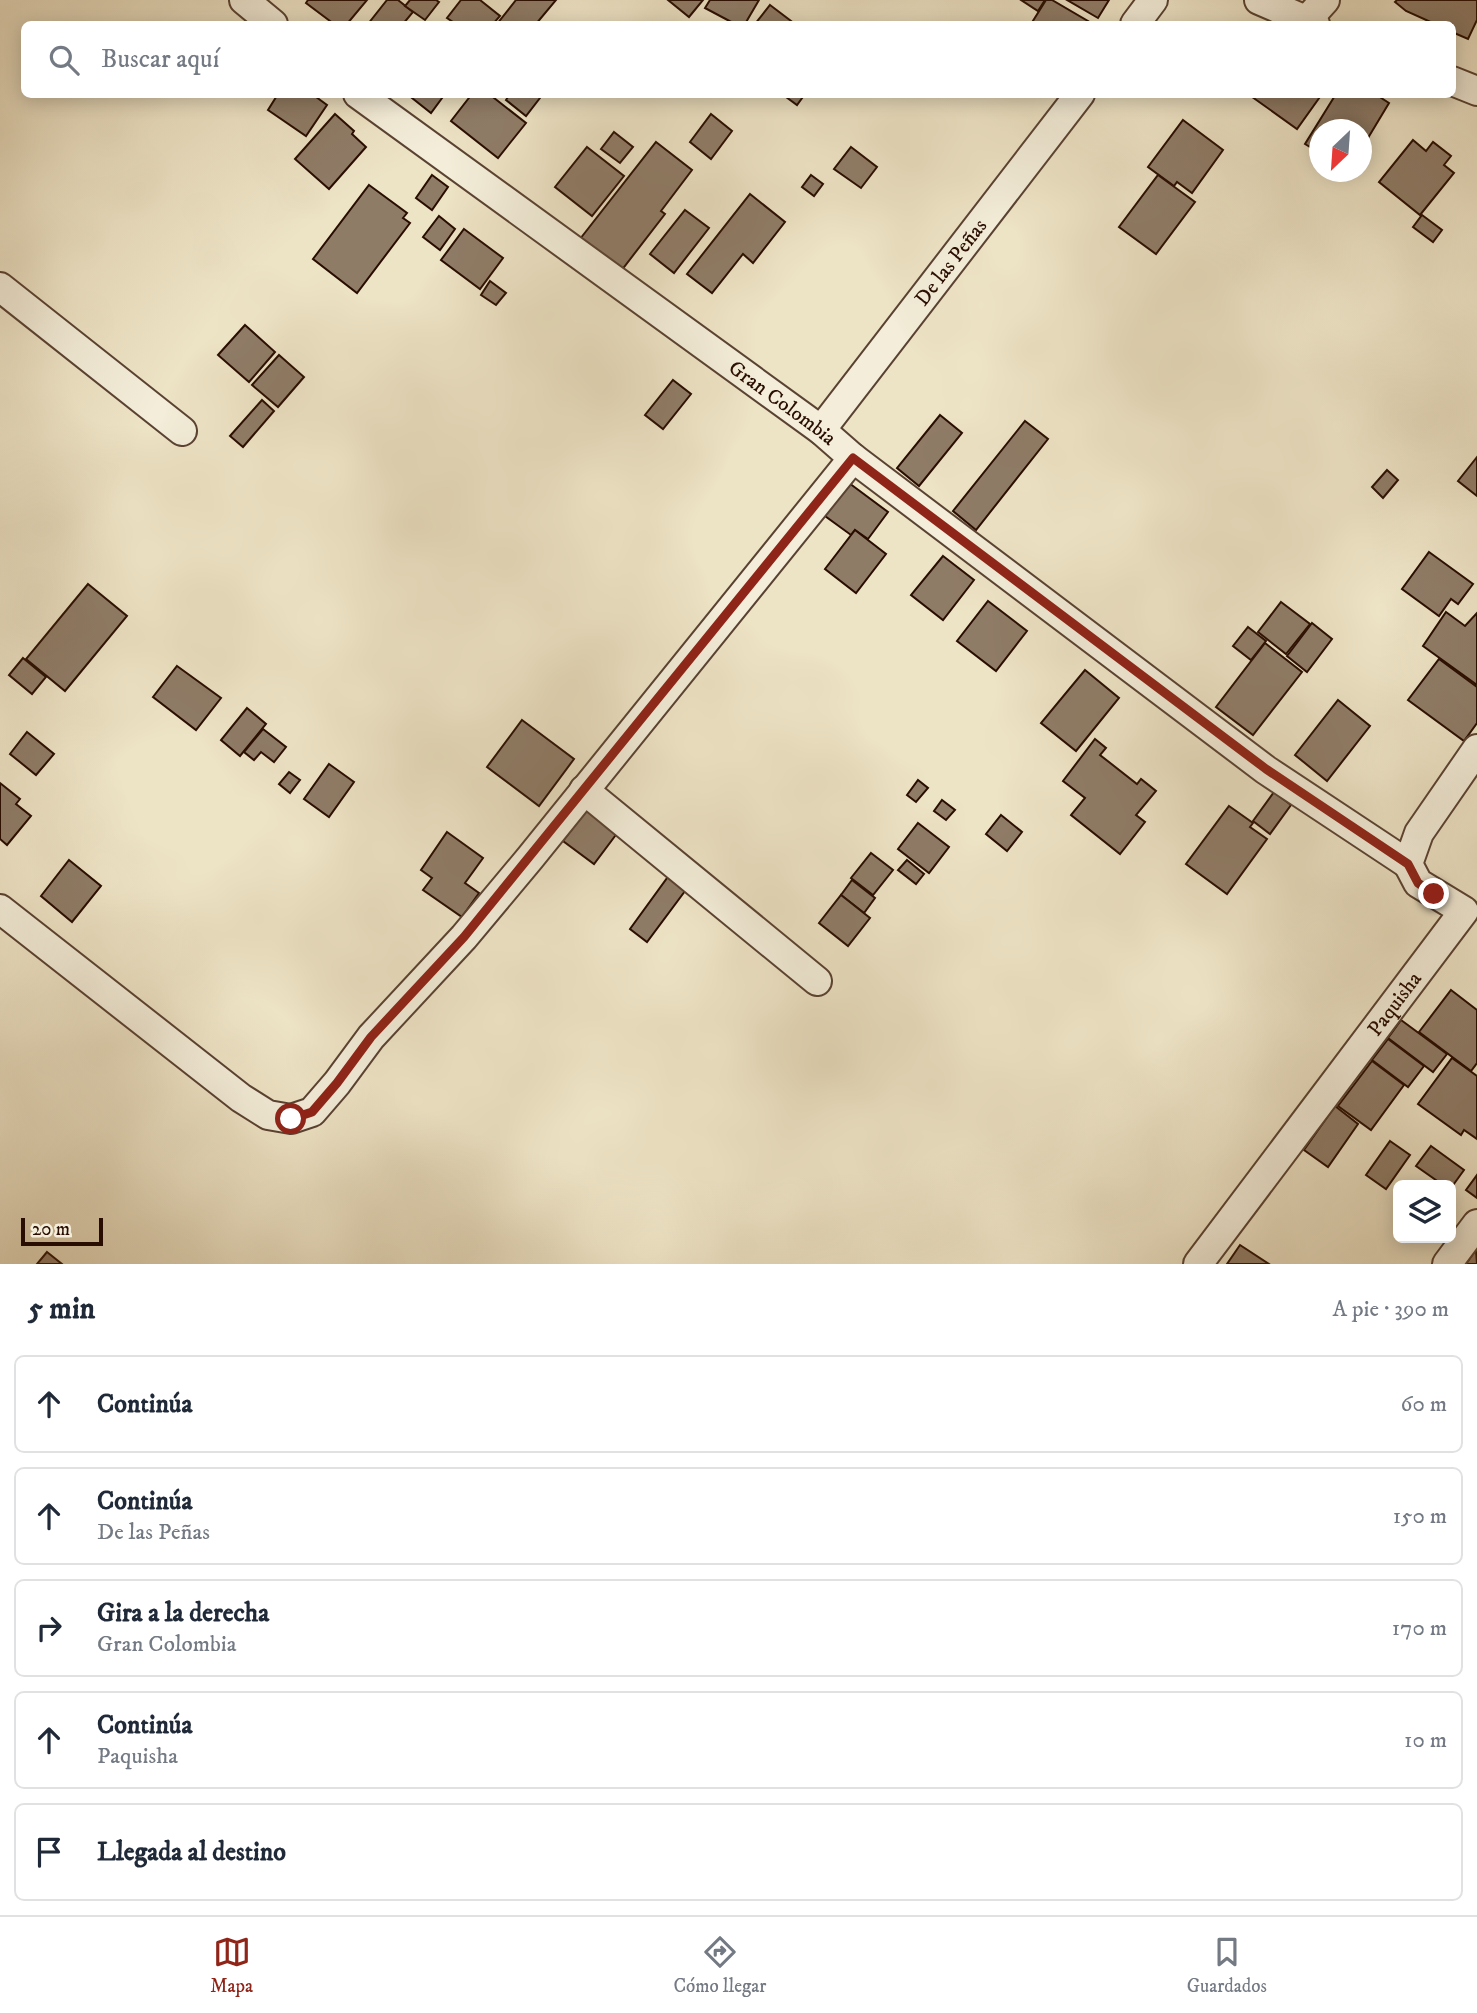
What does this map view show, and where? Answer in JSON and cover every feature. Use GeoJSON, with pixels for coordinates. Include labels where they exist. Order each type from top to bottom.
{"type":"FeatureCollection","features":[{"type":"Feature","properties":{"kind":"street"},"geometry":{"type":"LineString","coordinates":[[1137,21],[1153,0]]}},
{"type":"Feature","properties":{"kind":"street"},"geometry":{"type":"LineString","coordinates":[[1259,0],[1306,21]]}},
{"type":"Feature","properties":{"kind":"street"},"geometry":{"type":"LineString","coordinates":[[1312,21],[1325,0]]}},
{"type":"Feature","properties":{"kind":"street"},"geometry":{"type":"LineString","coordinates":[[1456,83],[1477,91]]}},
{"type":"Feature","properties":{"kind":"street","name":"Gran Colombia"},"geometry":{"type":"LineString","coordinates":[[364,98],[821,430],[853,458],[1266,769],[1408,864]]}},
{"type":"Feature","properties":{"kind":"street","name":"De las Peñas"},"geometry":{"type":"LineString","coordinates":[[821,430],[1077,98]]}},
{"type":"Feature","properties":{"kind":"street"},"geometry":{"type":"LineString","coordinates":[[0,287],[182,431]]}},
{"type":"Feature","properties":{"kind":"street"},"geometry":{"type":"LineString","coordinates":[[0,909],[241,1098],[268,1115],[291,1119],[312,1112],[371,1037],[464,937],[853,458]]}},
{"type":"Feature","properties":{"kind":"street"},"geometry":{"type":"LineString","coordinates":[[1408,864],[1419,833],[1477,749]]}},
{"type":"Feature","properties":{"kind":"street"},"geometry":{"type":"LineString","coordinates":[[584,790],[817,981]]}},
{"type":"Feature","properties":{"kind":"street","name":"Paquisha"},"geometry":{"type":"LineString","coordinates":[[1198,1264],[1470,916],[1418,883],[1408,864]]}},
{"type":"Feature","properties":{"kind":"street"},"geometry":{"type":"LineString","coordinates":[[1447,1264],[1477,1224]]}},
{"type":"Feature","properties":{"kind":"building"},"geometry":{"type":"Polygon","coordinates":[[[308,0],[367,0],[350,21],[330,21],[306,3],[308,0]]]}},
{"type":"Feature","properties":{"kind":"building"},"geometry":{"type":"Polygon","coordinates":[[[387,0],[398,0],[413,12],[406,21],[370,21],[387,0]]]}},
{"type":"Feature","properties":{"kind":"building"},"geometry":{"type":"Polygon","coordinates":[[[410,0],[439,2],[425,20],[405,6],[410,0]]]}},
{"type":"Feature","properties":{"kind":"building"},"geometry":{"type":"Polygon","coordinates":[[[461,0],[480,0],[500,16],[496,21],[452,21],[447,18],[461,0]]]}},
{"type":"Feature","properties":{"kind":"building"},"geometry":{"type":"Polygon","coordinates":[[[516,0],[556,0],[538,21],[499,21],[516,0]]]}},
{"type":"Feature","properties":{"kind":"building"},"geometry":{"type":"Polygon","coordinates":[[[668,0],[703,0],[689,17],[668,0]]]}},
{"type":"Feature","properties":{"kind":"building"},"geometry":{"type":"Polygon","coordinates":[[[710,0],[759,0],[747,21],[729,21],[705,8],[710,0]]]}},
{"type":"Feature","properties":{"kind":"building"},"geometry":{"type":"Polygon","coordinates":[[[1021,0],[1045,0],[1038,11],[1021,0]]]}},
{"type":"Feature","properties":{"kind":"building"},"geometry":{"type":"Polygon","coordinates":[[[1046,0],[1052,0],[1088,21],[1033,21],[1046,0]]]}},
{"type":"Feature","properties":{"kind":"building"},"geometry":{"type":"Polygon","coordinates":[[[1067,0],[1109,0],[1098,18],[1067,0]]]}},
{"type":"Feature","properties":{"kind":"building"},"geometry":{"type":"Polygon","coordinates":[[[1477,0],[1477,20],[1468,39],[1456,34],[1456,21],[1428,21],[1406,11],[1395,2],[1477,0]]]}},
{"type":"Feature","properties":{"kind":"building"},"geometry":{"type":"Polygon","coordinates":[[[770,5],[791,21],[757,21],[770,5]]]}},
{"type":"Feature","properties":{"kind":"building"},"geometry":{"type":"Polygon","coordinates":[[[276,98],[317,98],[327,105],[306,136],[268,110],[276,98]]]}},
{"type":"Feature","properties":{"kind":"building"},"geometry":{"type":"Polygon","coordinates":[[[412,98],[442,98],[431,113],[412,98]]]}},
{"type":"Feature","properties":{"kind":"building"},"geometry":{"type":"Polygon","coordinates":[[[469,98],[494,98],[526,123],[498,158],[451,121],[469,98]]]}},
{"type":"Feature","properties":{"kind":"building"},"geometry":{"type":"Polygon","coordinates":[[[507,98],[540,98],[526,116],[506,100],[507,98]]]}},
{"type":"Feature","properties":{"kind":"building"},"geometry":{"type":"Polygon","coordinates":[[[787,98],[802,98],[797,105],[787,98]]]}},
{"type":"Feature","properties":{"kind":"building"},"geometry":{"type":"Polygon","coordinates":[[[1254,98],[1319,98],[1297,129],[1254,98]]]}},
{"type":"Feature","properties":{"kind":"building"},"geometry":{"type":"Polygon","coordinates":[[[1334,98],[1381,98],[1389,103],[1372,131],[1372,119],[1320,119],[1334,98]]]}},
{"type":"Feature","properties":{"kind":"building"},"geometry":{"type":"Polygon","coordinates":[[[335,114],[354,131],[352,134],[366,147],[329,189],[295,159],[335,114]]]}},
{"type":"Feature","properties":{"kind":"building"},"geometry":{"type":"Polygon","coordinates":[[[711,114],[732,131],[711,159],[690,142],[711,114]]]}},
{"type":"Feature","properties":{"kind":"building"},"geometry":{"type":"Polygon","coordinates":[[[1183,120],[1223,150],[1192,193],[1177,182],[1174,186],[1148,167],[1183,120]]]}},
{"type":"Feature","properties":{"kind":"building"},"geometry":{"type":"Polygon","coordinates":[[[614,132],[633,147],[620,163],[601,149],[614,132]]]}},
{"type":"Feature","properties":{"kind":"building"},"geometry":{"type":"Polygon","coordinates":[[[1413,140],[1426,151],[1433,142],[1451,156],[1444,165],[1454,173],[1420,215],[1379,182],[1413,140]]]}},
{"type":"Feature","properties":{"kind":"building"},"geometry":{"type":"Polygon","coordinates":[[[656,142],[692,170],[661,211],[665,214],[621,271],[580,239],[656,142]]]}},
{"type":"Feature","properties":{"kind":"building"},"geometry":{"type":"Polygon","coordinates":[[[587,147],[624,176],[592,216],[555,187],[587,147]]]}},
{"type":"Feature","properties":{"kind":"building"},"geometry":{"type":"Polygon","coordinates":[[[851,147],[877,167],[861,188],[834,169],[851,147]]]}},
{"type":"Feature","properties":{"kind":"building"},"geometry":{"type":"Polygon","coordinates":[[[432,175],[448,187],[432,210],[416,198],[432,175]]]}},
{"type":"Feature","properties":{"kind":"building"},"geometry":{"type":"Polygon","coordinates":[[[811,175],[823,184],[814,196],[802,187],[811,175]]]}},
{"type":"Feature","properties":{"kind":"building"},"geometry":{"type":"Polygon","coordinates":[[[1158,175],[1195,202],[1156,254],[1119,227],[1158,175]]]}},
{"type":"Feature","properties":{"kind":"building"},"geometry":{"type":"Polygon","coordinates":[[[369,185],[407,213],[403,218],[410,223],[357,293],[313,259],[369,185]]]}},
{"type":"Feature","properties":{"kind":"building"},"geometry":{"type":"Polygon","coordinates":[[[750,194],[785,222],[753,263],[743,254],[712,293],[687,274],[750,194]]]}},
{"type":"Feature","properties":{"kind":"building"},"geometry":{"type":"Polygon","coordinates":[[[685,210],[709,228],[674,273],[650,254],[685,210]]]}},
{"type":"Feature","properties":{"kind":"building"},"geometry":{"type":"Polygon","coordinates":[[[1422,215],[1442,230],[1433,242],[1413,227],[1422,215]]]}},
{"type":"Feature","properties":{"kind":"building"},"geometry":{"type":"Polygon","coordinates":[[[439,216],[455,229],[440,250],[423,237],[439,216]]]}},
{"type":"Feature","properties":{"kind":"building"},"geometry":{"type":"Polygon","coordinates":[[[464,229],[503,258],[480,289],[441,260],[464,229]]]}},
{"type":"Feature","properties":{"kind":"building"},"geometry":{"type":"Polygon","coordinates":[[[490,281],[506,293],[496,305],[481,295],[490,281]]]}},
{"type":"Feature","properties":{"kind":"building"},"geometry":{"type":"Polygon","coordinates":[[[245,325],[275,352],[249,382],[218,355],[245,325]]]}},
{"type":"Feature","properties":{"kind":"building"},"geometry":{"type":"Polygon","coordinates":[[[279,355],[304,377],[278,407],[252,385],[279,355]]]}},
{"type":"Feature","properties":{"kind":"building"},"geometry":{"type":"Polygon","coordinates":[[[673,380],[691,394],[663,429],[645,415],[673,380]]]}},
{"type":"Feature","properties":{"kind":"building"},"geometry":{"type":"Polygon","coordinates":[[[262,400],[274,411],[243,447],[230,436],[262,400]]]}},
{"type":"Feature","properties":{"kind":"building"},"geometry":{"type":"Polygon","coordinates":[[[940,415],[962,433],[919,486],[897,468],[940,415]]]}},
{"type":"Feature","properties":{"kind":"building"},"geometry":{"type":"Polygon","coordinates":[[[1025,421],[1048,439],[976,530],[953,511],[1025,421]]]}},
{"type":"Feature","properties":{"kind":"building"},"geometry":{"type":"Polygon","coordinates":[[[1477,457],[1477,496],[1458,481],[1477,457]]]}},
{"type":"Feature","properties":{"kind":"building"},"geometry":{"type":"Polygon","coordinates":[[[1387,470],[1398,480],[1383,498],[1372,487],[1387,470]]]}},
{"type":"Feature","properties":{"kind":"building"},"geometry":{"type":"Polygon","coordinates":[[[849,483],[888,512],[868,539],[855,530],[851,535],[825,516],[849,483]]]}},
{"type":"Feature","properties":{"kind":"building"},"geometry":{"type":"Polygon","coordinates":[[[855,530],[886,554],[856,593],[825,569],[855,530]]]}},
{"type":"Feature","properties":{"kind":"building"},"geometry":{"type":"Polygon","coordinates":[[[1429,552],[1473,584],[1458,604],[1451,599],[1439,616],[1402,589],[1429,552]]]}},
{"type":"Feature","properties":{"kind":"building"},"geometry":{"type":"Polygon","coordinates":[[[943,556],[974,580],[943,620],[911,595],[943,556]]]}},
{"type":"Feature","properties":{"kind":"building"},"geometry":{"type":"Polygon","coordinates":[[[88,584],[127,616],[65,691],[26,659],[88,584]]]}},
{"type":"Feature","properties":{"kind":"building"},"geometry":{"type":"Polygon","coordinates":[[[988,601],[1027,631],[996,671],[957,641],[988,601]]]}},
{"type":"Feature","properties":{"kind":"building"},"geometry":{"type":"Polygon","coordinates":[[[1281,602],[1310,624],[1286,654],[1258,632],[1281,602]]]}},
{"type":"Feature","properties":{"kind":"building"},"geometry":{"type":"Polygon","coordinates":[[[1446,612],[1465,626],[1477,613],[1477,685],[1423,646],[1446,612]]]}},
{"type":"Feature","properties":{"kind":"building"},"geometry":{"type":"Polygon","coordinates":[[[1312,623],[1332,639],[1307,672],[1287,656],[1312,623]]]}},
{"type":"Feature","properties":{"kind":"building"},"geometry":{"type":"Polygon","coordinates":[[[1248,627],[1266,641],[1251,660],[1233,646],[1248,627]]]}},
{"type":"Feature","properties":{"kind":"building"},"geometry":{"type":"Polygon","coordinates":[[[1265,643],[1302,672],[1253,735],[1216,707],[1265,643]]]}},
{"type":"Feature","properties":{"kind":"building"},"geometry":{"type":"Polygon","coordinates":[[[23,658],[46,677],[32,694],[9,675],[23,658]]]}},
{"type":"Feature","properties":{"kind":"building"},"geometry":{"type":"Polygon","coordinates":[[[1439,659],[1477,687],[1477,723],[1464,741],[1408,700],[1439,659]]]}},
{"type":"Feature","properties":{"kind":"building"},"geometry":{"type":"Polygon","coordinates":[[[177,666],[221,698],[196,730],[153,697],[177,666]]]}},
{"type":"Feature","properties":{"kind":"building"},"geometry":{"type":"Polygon","coordinates":[[[1085,670],[1119,698],[1076,751],[1041,723],[1085,670]]]}},
{"type":"Feature","properties":{"kind":"building"},"geometry":{"type":"Polygon","coordinates":[[[1338,700],[1370,726],[1327,781],[1295,755],[1338,700]]]}},
{"type":"Feature","properties":{"kind":"building"},"geometry":{"type":"Polygon","coordinates":[[[247,708],[266,724],[240,756],[221,740],[247,708]]]}},
{"type":"Feature","properties":{"kind":"building"},"geometry":{"type":"Polygon","coordinates":[[[522,720],[574,759],[539,806],[487,767],[522,720]]]}},
{"type":"Feature","properties":{"kind":"building"},"geometry":{"type":"Polygon","coordinates":[[[263,729],[286,747],[274,762],[261,752],[254,760],[244,752],[263,729]]]}},
{"type":"Feature","properties":{"kind":"building"},"geometry":{"type":"Polygon","coordinates":[[[27,732],[54,754],[36,775],[10,754],[27,732]]]}},
{"type":"Feature","properties":{"kind":"building"},"geometry":{"type":"Polygon","coordinates":[[[1095,739],[1106,748],[1100,755],[1137,784],[1141,779],[1156,791],[1136,815],[1145,822],[1120,854],[1071,815],[1085,798],[1063,781],[1095,739]]]}},
{"type":"Feature","properties":{"kind":"building"},"geometry":{"type":"Polygon","coordinates":[[[329,764],[354,782],[329,817],[304,799],[329,764]]]}},
{"type":"Feature","properties":{"kind":"building"},"geometry":{"type":"Polygon","coordinates":[[[289,772],[300,780],[290,793],[279,784],[289,772]]]}},
{"type":"Feature","properties":{"kind":"building"},"geometry":{"type":"Polygon","coordinates":[[[918,780],[928,788],[916,802],[907,795],[918,780]]]}},
{"type":"Feature","properties":{"kind":"building"},"geometry":{"type":"Polygon","coordinates":[[[0,783],[20,799],[16,804],[31,816],[7,845],[0,839],[0,783]]]}},
{"type":"Feature","properties":{"kind":"building"},"geometry":{"type":"Polygon","coordinates":[[[1274,792],[1291,805],[1270,834],[1253,821],[1274,792]]]}},
{"type":"Feature","properties":{"kind":"building"},"geometry":{"type":"Polygon","coordinates":[[[942,800],[955,810],[946,820],[934,811],[942,800]]]}},
{"type":"Feature","properties":{"kind":"building"},"geometry":{"type":"Polygon","coordinates":[[[590,805],[621,828],[594,864],[563,841],[590,805]]]}},
{"type":"Feature","properties":{"kind":"building"},"geometry":{"type":"Polygon","coordinates":[[[1229,806],[1253,823],[1250,827],[1267,839],[1227,894],[1186,864],[1229,806]]]}},
{"type":"Feature","properties":{"kind":"building"},"geometry":{"type":"Polygon","coordinates":[[[1001,815],[1022,832],[1007,851],[986,834],[1001,815]]]}},
{"type":"Feature","properties":{"kind":"building"},"geometry":{"type":"Polygon","coordinates":[[[918,823],[949,847],[929,873],[898,849],[918,823]]]}},
{"type":"Feature","properties":{"kind":"building"},"geometry":{"type":"Polygon","coordinates":[[[447,832],[483,858],[465,883],[479,893],[462,917],[423,890],[432,878],[421,870],[447,832]]]}},
{"type":"Feature","properties":{"kind":"building"},"geometry":{"type":"Polygon","coordinates":[[[871,853],[893,870],[873,895],[851,878],[871,853]]]}},
{"type":"Feature","properties":{"kind":"building"},"geometry":{"type":"Polygon","coordinates":[[[69,860],[101,886],[72,922],[41,896],[69,860]]]}},
{"type":"Feature","properties":{"kind":"building"},"geometry":{"type":"Polygon","coordinates":[[[907,860],[924,874],[916,884],[898,870],[907,860]]]}},
{"type":"Feature","properties":{"kind":"building"},"geometry":{"type":"Polygon","coordinates":[[[670,874],[688,887],[647,942],[630,929],[670,874]]]}},
{"type":"Feature","properties":{"kind":"building"},"geometry":{"type":"Polygon","coordinates":[[[852,880],[875,898],[864,913],[841,895],[852,880]]]}},
{"type":"Feature","properties":{"kind":"building"},"geometry":{"type":"Polygon","coordinates":[[[841,895],[870,918],[848,946],[819,923],[841,895]]]}},
{"type":"Feature","properties":{"kind":"building"},"geometry":{"type":"Polygon","coordinates":[[[1451,990],[1477,1010],[1477,1063],[1471,1071],[1419,1032],[1451,990]]]}},
{"type":"Feature","properties":{"kind":"building"},"geometry":{"type":"Polygon","coordinates":[[[1401,1020],[1447,1054],[1433,1072],[1388,1038],[1401,1020]]]}},
{"type":"Feature","properties":{"kind":"building"},"geometry":{"type":"Polygon","coordinates":[[[1388,1039],[1424,1066],[1408,1087],[1372,1060],[1388,1039]]]}},
{"type":"Feature","properties":{"kind":"building"},"geometry":{"type":"Polygon","coordinates":[[[1452,1058],[1477,1076],[1477,1139],[1464,1130],[1461,1135],[1418,1104],[1452,1058]]]}},
{"type":"Feature","properties":{"kind":"building"},"geometry":{"type":"Polygon","coordinates":[[[1372,1061],[1404,1085],[1371,1130],[1338,1106],[1372,1061]]]}},
{"type":"Feature","properties":{"kind":"building"},"geometry":{"type":"Polygon","coordinates":[[[1335,1106],[1358,1124],[1328,1167],[1304,1150],[1335,1106]]]}},
{"type":"Feature","properties":{"kind":"building"},"geometry":{"type":"Polygon","coordinates":[[[1390,1141],[1410,1155],[1386,1189],[1366,1175],[1390,1141]]]}},
{"type":"Feature","properties":{"kind":"building"},"geometry":{"type":"Polygon","coordinates":[[[1431,1146],[1464,1170],[1456,1181],[1436,1180],[1416,1166],[1431,1146]]]}},
{"type":"Feature","properties":{"kind":"building"},"geometry":{"type":"Polygon","coordinates":[[[1477,1175],[1477,1198],[1466,1190],[1477,1175]]]}},
{"type":"Feature","properties":{"kind":"building"},"geometry":{"type":"Polygon","coordinates":[[[1240,1245],[1269,1264],[1227,1264],[1240,1245]]]}},
{"type":"Feature","properties":{"kind":"building"},"geometry":{"type":"Polygon","coordinates":[[[1476,1249],[1477,1264],[1466,1264],[1476,1249]]]}},
{"type":"Feature","properties":{"kind":"building"},"geometry":{"type":"Polygon","coordinates":[[[47,1252],[62,1264],[37,1264],[47,1252]]]}},
{"type":"Feature","properties":{"kind":"route"},"geometry":{"type":"LineString","coordinates":[[291,1119],[312,1112],[371,1037],[464,937],[853,458],[1266,769],[1408,864],[1418,883],[1434,894]]}}]}
